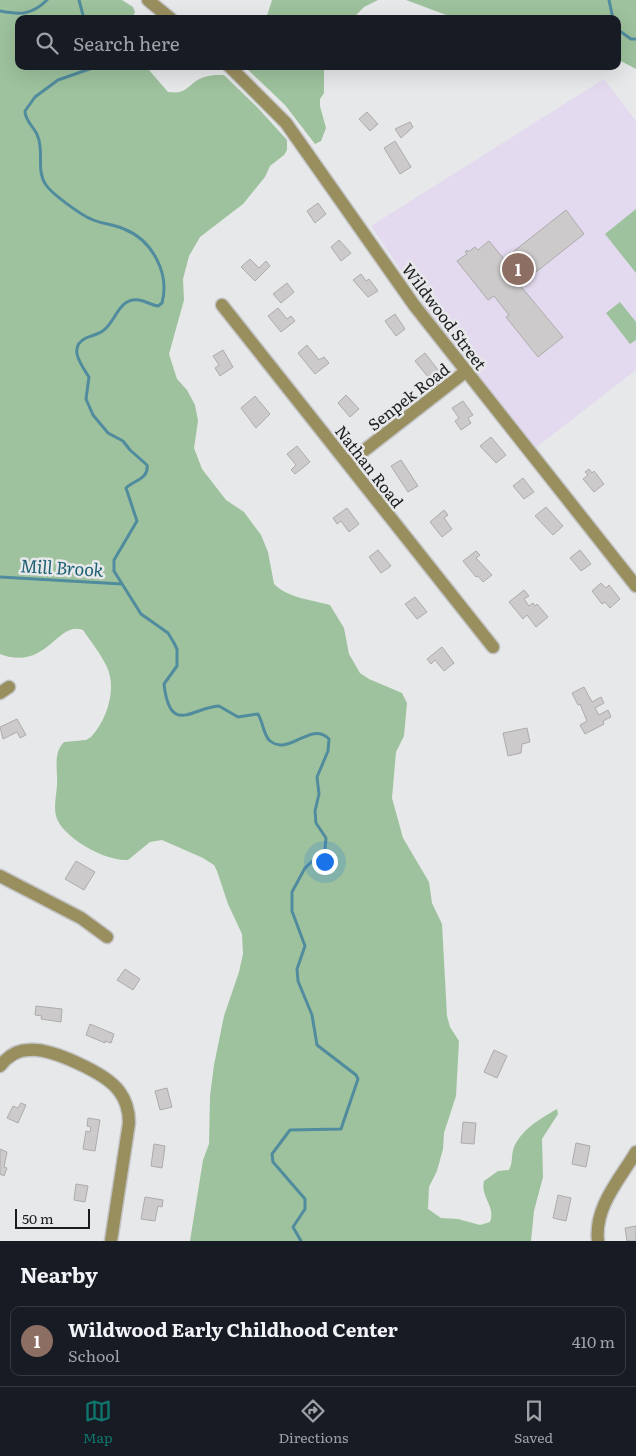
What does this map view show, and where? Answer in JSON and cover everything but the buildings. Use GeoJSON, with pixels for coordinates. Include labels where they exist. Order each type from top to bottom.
{"type":"FeatureCollection","features":[{"type":"Feature","properties":{"kind":"street"},"geometry":{"type":"LineString","coordinates":[[148,0],[166,15]]}},
{"type":"Feature","properties":{"kind":"street","name":"Wildwood Street"},"geometry":{"type":"LineString","coordinates":[[233,70],[262,96],[286,123],[414,305],[465,372],[636,586]]}},
{"type":"Feature","properties":{"kind":"street","name":"Nathan Road"},"geometry":{"type":"LineString","coordinates":[[222,305],[493,647]]}},
{"type":"Feature","properties":{"kind":"street","name":"Senpek Road"},"geometry":{"type":"LineString","coordinates":[[348,463],[465,372]]}},
{"type":"Feature","properties":{"kind":"street"},"geometry":{"type":"LineString","coordinates":[[0,876],[80,918],[107,937]]}},
{"type":"Feature","properties":{"kind":"street"},"geometry":{"type":"LineString","coordinates":[[0,1066],[9,1057],[19,1052],[40,1050],[100,1075],[116,1086],[122,1095],[127,1106],[129,1123],[111,1241]]}},
{"type":"Feature","properties":{"kind":"street"},"geometry":{"type":"LineString","coordinates":[[598,1241],[598,1224],[603,1207],[636,1152]]}},
{"type":"Feature","properties":{"kind":"shaded area"},"geometry":{"type":"Polygon","coordinates":[[[604,79],[636,121],[636,370],[534,449],[429,312],[371,226],[604,79]]]}},
{"type":"Feature","properties":{"kind":"green space"},"geometry":{"type":"Polygon","coordinates":[[[0,0],[122,0],[133,7],[135,12],[134,15],[15,15],[15,70],[149,70],[168,92],[184,90],[203,78],[224,75],[287,140],[287,150],[284,155],[270,166],[265,177],[243,204],[200,237],[189,256],[183,279],[184,300],[169,354],[177,379],[187,390],[195,405],[198,421],[194,448],[202,469],[226,500],[244,512],[261,535],[268,552],[274,584],[293,595],[330,605],[344,628],[349,654],[360,673],[369,679],[402,693],[407,703],[404,736],[396,752],[392,798],[403,838],[429,882],[432,903],[442,924],[447,1016],[450,1027],[459,1041],[456,1096],[444,1133],[443,1149],[437,1171],[429,1187],[428,1209],[441,1218],[458,1219],[480,1225],[490,1222],[491,1211],[484,1192],[484,1181],[498,1171],[509,1170],[514,1147],[522,1134],[544,1116],[557,1109],[558,1114],[542,1139],[543,1177],[534,1211],[531,1241],[190,1241],[203,1160],[209,1144],[210,1096],[214,1065],[224,1016],[243,954],[242,934],[228,904],[214,865],[203,858],[162,840],[150,842],[128,860],[119,860],[86,847],[60,824],[56,816],[55,806],[59,750],[64,742],[86,740],[91,737],[102,722],[111,694],[110,676],[107,667],[83,630],[74,629],[66,632],[40,652],[29,656],[16,658],[0,654],[0,0]]]}},
{"type":"Feature","properties":{"kind":"green space"},"geometry":{"type":"Polygon","coordinates":[[[272,0],[378,0],[364,7],[356,15],[267,15],[272,0]]]}},
{"type":"Feature","properties":{"kind":"green space"},"geometry":{"type":"Polygon","coordinates":[[[406,0],[636,0],[636,69],[621,61],[621,15],[446,15],[406,0]]]}},
{"type":"Feature","properties":{"kind":"green space"},"geometry":{"type":"Polygon","coordinates":[[[248,70],[324,70],[324,93],[320,99],[320,106],[326,128],[321,141],[315,144],[285,105],[248,70]]]}},
{"type":"Feature","properties":{"kind":"green space"},"geometry":{"type":"Polygon","coordinates":[[[636,209],[636,273],[605,234],[636,209]]]}},
{"type":"Feature","properties":{"kind":"green space"},"geometry":{"type":"Polygon","coordinates":[[[620,302],[636,322],[636,340],[630,344],[606,313],[620,302]]]}},
{"type":"Feature","properties":{"kind":"waterway","name":"Mill Brook"},"geometry":{"type":"LineString","coordinates":[[0,11],[25,13],[36,9],[47,0]]}},
{"type":"Feature","properties":{"kind":"waterway"},"geometry":{"type":"LineString","coordinates":[[79,0],[83,15]]}},
{"type":"Feature","properties":{"kind":"waterway"},"geometry":{"type":"LineString","coordinates":[[609,0],[612,15]]}},
{"type":"Feature","properties":{"kind":"waterway"},"geometry":{"type":"LineString","coordinates":[[621,32],[631,39],[636,39]]}},
{"type":"Feature","properties":{"kind":"waterway"},"geometry":{"type":"LineString","coordinates":[[87,70],[58,80],[35,97],[25,111],[25,115],[37,133],[40,143],[41,174],[43,180],[49,189],[60,199],[86,217],[124,229],[143,241],[150,249],[161,269],[164,292],[162,303],[158,306],[139,300],[127,302],[104,330],[86,338],[77,346],[78,357],[89,377],[86,399],[93,415],[108,433],[123,441],[147,465],[146,473],[126,488],[137,521],[114,560],[114,571],[141,614],[168,633],[177,649],[177,666],[164,684],[171,710],[177,715],[219,706],[238,717],[258,714],[267,737],[277,744],[292,743],[314,734],[322,734],[329,739],[328,751],[317,777],[319,794],[315,811],[316,823],[326,838],[325,849],[305,868],[292,892],[292,911],[305,946],[297,969],[298,981],[312,1015],[317,1045],[356,1075],[358,1079],[341,1129],[290,1130],[272,1154],[273,1162],[305,1199],[305,1209],[293,1227],[301,1241]]}},
{"type":"Feature","properties":{"kind":"waterway","name":"Mill Brook"},"geometry":{"type":"LineString","coordinates":[[0,577],[122,584]]}},
{"type":"Feature","properties":{"kind":"place","name":"Wildwood Early Childhood Center"},"geometry":{"type":"Point","coordinates":[518,269]}}]}
